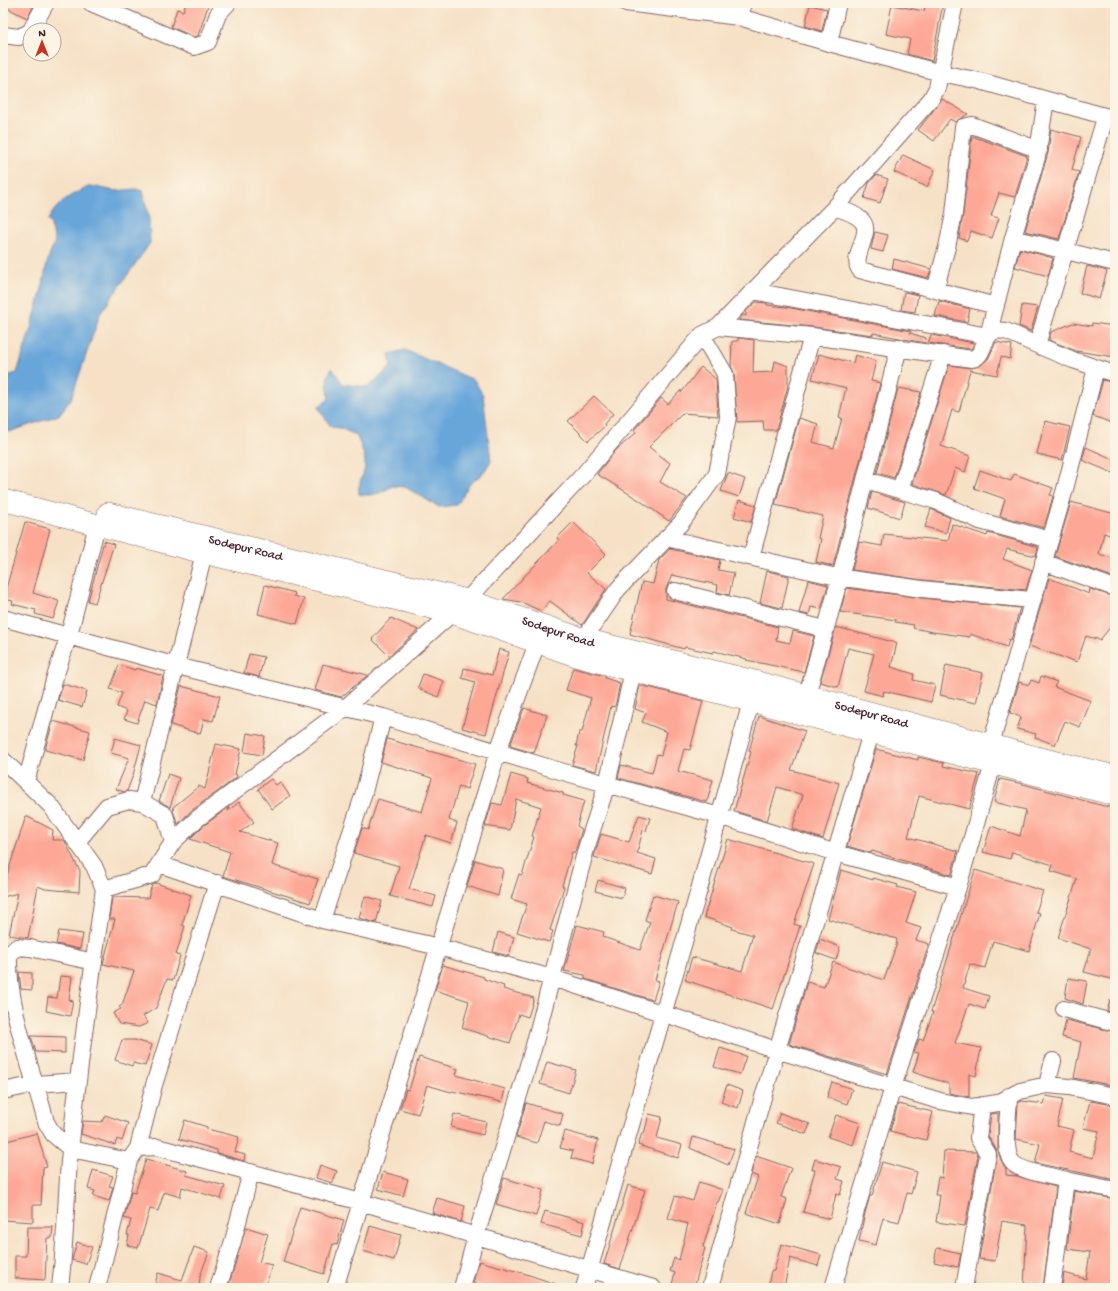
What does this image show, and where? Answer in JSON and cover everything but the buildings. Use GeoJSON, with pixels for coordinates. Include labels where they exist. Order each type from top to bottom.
{"type":"FeatureCollection","features":[{"type":"Feature","properties":{"kind":"main road","name":"Sodepur Road"},"geometry":{"type":"LineString","coordinates":[[3,485],[584,639],[807,695],[992,754],[1036,757],[1115,776]]}},
{"type":"Feature","properties":{"kind":"main road"},"geometry":{"type":"LineString","coordinates":[[3,500],[204,553],[460,606],[537,643],[579,657],[871,733],[992,754],[1115,796]]}},
{"type":"Feature","properties":{"kind":"street"},"geometry":{"type":"LineString","coordinates":[[36,22],[46,3]]}},
{"type":"Feature","properties":{"kind":"street"},"geometry":{"type":"LineString","coordinates":[[91,3],[110,6],[194,47],[202,46],[208,42],[218,14],[228,3]]}},
{"type":"Feature","properties":{"kind":"street"},"geometry":{"type":"LineString","coordinates":[[829,43],[838,3]]}},
{"type":"Feature","properties":{"kind":"street"},"geometry":{"type":"LineString","coordinates":[[104,889],[152,875],[173,842],[196,819],[345,708],[460,606],[583,475],[702,335],[718,327],[753,291],[835,206],[931,99],[937,88],[955,3]]}},
{"type":"Feature","properties":{"kind":"street"},"geometry":{"type":"LineString","coordinates":[[633,4],[741,10],[829,43],[940,73],[980,81],[1110,118],[1037,345]]}},
{"type":"Feature","properties":{"kind":"street"},"geometry":{"type":"LineString","coordinates":[[3,35],[19,37],[22,36]]}},
{"type":"Feature","properties":{"kind":"street"},"geometry":{"type":"LineString","coordinates":[[718,327],[812,336],[899,347],[972,359],[976,358],[988,336],[1013,238],[1038,150],[1046,100]]}},
{"type":"Feature","properties":{"kind":"street"},"geometry":{"type":"LineString","coordinates":[[935,290],[954,214],[963,127],[972,125],[1038,150]]}},
{"type":"Feature","properties":{"kind":"street"},"geometry":{"type":"LineString","coordinates":[[835,206],[861,219],[864,224],[864,235],[857,260],[857,266],[860,270],[996,306]]}},
{"type":"Feature","properties":{"kind":"street"},"geometry":{"type":"LineString","coordinates":[[1013,238],[1115,263]]}},
{"type":"Feature","properties":{"kind":"street"},"geometry":{"type":"LineString","coordinates":[[753,291],[988,336],[995,331],[1005,332],[1115,374]]}},
{"type":"Feature","properties":{"kind":"street"},"geometry":{"type":"LineString","coordinates":[[584,639],[618,589],[681,523],[717,474],[728,417],[725,374],[702,335]]}},
{"type":"Feature","properties":{"kind":"street"},"geometry":{"type":"LineString","coordinates":[[752,557],[812,336]]}},
{"type":"Feature","properties":{"kind":"street"},"geometry":{"type":"LineString","coordinates":[[807,695],[866,480],[899,347]]}},
{"type":"Feature","properties":{"kind":"street"},"geometry":{"type":"LineString","coordinates":[[900,490],[943,354]]}},
{"type":"Feature","properties":{"kind":"street"},"geometry":{"type":"LineString","coordinates":[[833,1288],[893,1087],[958,887],[1031,600],[1050,540],[1096,368]]}},
{"type":"Feature","properties":{"kind":"street"},"geometry":{"type":"LineString","coordinates":[[866,480],[936,502],[980,521],[1050,540]]}},
{"type":"Feature","properties":{"kind":"street"},"geometry":{"type":"LineString","coordinates":[[26,782],[54,680],[69,635],[98,525]]}},
{"type":"Feature","properties":{"kind":"street"},"geometry":{"type":"LineString","coordinates":[[666,538],[840,578],[1031,600]]}},
{"type":"Feature","properties":{"kind":"street"},"geometry":{"type":"LineString","coordinates":[[142,802],[204,553]]}},
{"type":"Feature","properties":{"kind":"street"},"geometry":{"type":"LineString","coordinates":[[1043,562],[1115,588]]}},
{"type":"Feature","properties":{"kind":"street"},"geometry":{"type":"LineString","coordinates":[[675,591],[825,629]]}},
{"type":"Feature","properties":{"kind":"street"},"geometry":{"type":"LineString","coordinates":[[3,618],[177,666],[383,717],[719,816],[836,853],[958,887]]}},
{"type":"Feature","properties":{"kind":"street"},"geometry":{"type":"LineString","coordinates":[[335,1288],[498,751],[537,643]]}},
{"type":"Feature","properties":{"kind":"street"},"geometry":{"type":"LineString","coordinates":[[462,1288],[476,1236],[533,1049],[586,849],[607,784],[633,671]]}},
{"type":"Feature","properties":{"kind":"street"},"geometry":{"type":"LineString","coordinates":[[584,1288],[751,702]]}},
{"type":"Feature","properties":{"kind":"street"},"geometry":{"type":"LineString","coordinates":[[322,920],[362,796],[383,717]]}},
{"type":"Feature","properties":{"kind":"street"},"geometry":{"type":"LineString","coordinates":[[710,1288],[777,1049],[871,733]]}},
{"type":"Feature","properties":{"kind":"street"},"geometry":{"type":"LineString","coordinates":[[3,760],[52,806],[94,866],[104,889],[78,1081],[71,1149],[65,1247],[60,1288]]}},
{"type":"Feature","properties":{"kind":"street"},"geometry":{"type":"LineString","coordinates":[[76,842],[107,806],[128,800],[142,802],[165,815],[173,842]]}},
{"type":"Feature","properties":{"kind":"street"},"geometry":{"type":"LineString","coordinates":[[159,864],[322,920],[439,947],[552,978],[940,1101],[972,1107],[998,1103],[1020,1090],[1047,1085],[1069,1087],[1115,1096]]}},
{"type":"Feature","properties":{"kind":"street"},"geometry":{"type":"LineString","coordinates":[[97,1288],[129,1161],[138,1148],[154,1085],[216,883]]}},
{"type":"Feature","properties":{"kind":"street"},"geometry":{"type":"LineString","coordinates":[[94,962],[30,948],[17,947],[8,955],[8,974],[22,1038],[46,1122],[53,1134],[71,1149],[129,1161]]}},
{"type":"Feature","properties":{"kind":"street"},"geometry":{"type":"LineString","coordinates":[[1064,1009],[1115,1023]]}},
{"type":"Feature","properties":{"kind":"street"},"geometry":{"type":"LineString","coordinates":[[1047,1085],[1053,1061]]}},
{"type":"Feature","properties":{"kind":"street"},"geometry":{"type":"LineString","coordinates":[[3,1091],[36,1084],[78,1081]]}},
{"type":"Feature","properties":{"kind":"street"},"geometry":{"type":"LineString","coordinates":[[1009,1096],[1007,1142],[1008,1153],[1012,1163],[1021,1168],[1066,1180],[1115,1190]]}},
{"type":"Feature","properties":{"kind":"street"},"geometry":{"type":"LineString","coordinates":[[964,1288],[988,1154],[978,1138],[982,1105]]}},
{"type":"Feature","properties":{"kind":"street"},"geometry":{"type":"LineString","coordinates":[[138,1148],[157,1147],[251,1172],[361,1202],[653,1288]]}},
{"type":"Feature","properties":{"kind":"street"},"geometry":{"type":"LineString","coordinates":[[218,1288],[233,1241],[251,1172]]}},
{"type":"Feature","properties":{"kind":"street"},"geometry":{"type":"LineString","coordinates":[[1052,1288],[1066,1180]]}},
{"type":"Feature","properties":{"kind":"water"},"geometry":{"type":"Polygon","coordinates":[[[91,186],[115,191],[136,189],[143,191],[149,219],[150,243],[100,314],[71,399],[59,415],[9,432],[6,430],[3,417],[3,373],[6,376],[17,373],[41,293],[48,261],[55,242],[51,225],[48,220],[56,208],[66,199],[91,186]]]}},
{"type":"Feature","properties":{"kind":"water"},"geometry":{"type":"Polygon","coordinates":[[[405,350],[474,380],[483,395],[491,461],[483,473],[469,485],[457,505],[439,507],[405,487],[392,486],[377,494],[359,494],[365,458],[356,435],[340,428],[331,427],[318,407],[329,399],[327,378],[332,368],[343,384],[368,387],[391,367],[389,354],[405,350]]]}}]}
